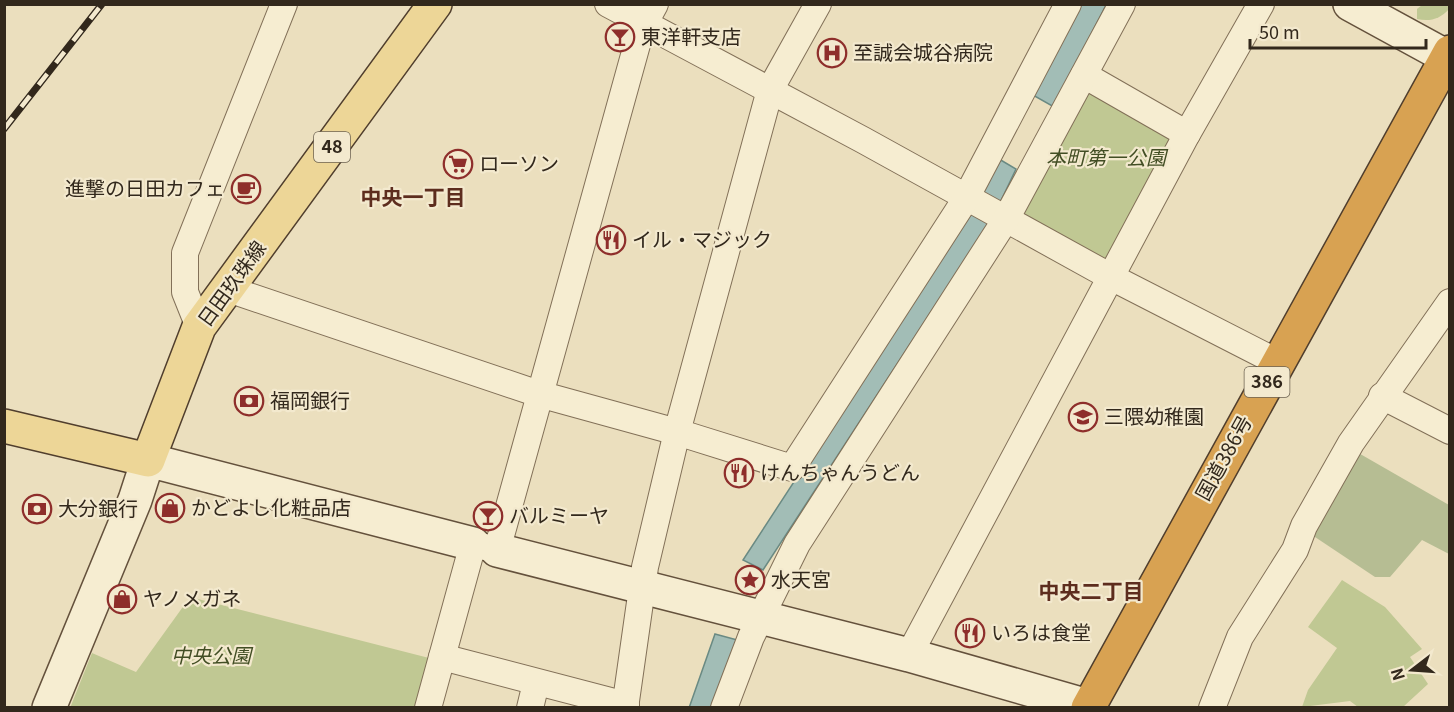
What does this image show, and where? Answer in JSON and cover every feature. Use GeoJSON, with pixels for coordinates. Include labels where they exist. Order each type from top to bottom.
{"type":"FeatureCollection","features":[{"type":"Feature","properties":{"kind":"highway","name":"国道386号"},"geometry":{"type":"LineString","coordinates":[[1090,707],[1277,362],[1449,56]]}},
{"type":"Feature","properties":{"kind":"main road","name":"日田玖珠線"},"geometry":{"type":"LineString","coordinates":[[148,460],[199,327],[435,4]]}},
{"type":"Feature","properties":{"kind":"main road"},"geometry":{"type":"LineString","coordinates":[[4,426],[148,460]]}},
{"type":"Feature","properties":{"kind":"street"},"geometry":{"type":"LineString","coordinates":[[199,327],[185,292],[185,253],[284,4]]}},
{"type":"Feature","properties":{"kind":"street"},"geometry":{"type":"LineString","coordinates":[[608,4],[649,14],[770,90],[1111,277],[1277,362]]}},
{"type":"Feature","properties":{"kind":"street"},"geometry":{"type":"LineString","coordinates":[[442,657],[626,706],[642,587],[677,432],[770,90],[818,4]]}},
{"type":"Feature","properties":{"kind":"street"},"geometry":{"type":"LineString","coordinates":[[228,289],[539,394],[677,432],[792,468],[967,196],[1068,4]]}},
{"type":"Feature","properties":{"kind":"street"},"geometry":{"type":"LineString","coordinates":[[724,708],[751,637],[797,544],[1006,219],[1122,4]]}},
{"type":"Feature","properties":{"kind":"street"},"geometry":{"type":"LineString","coordinates":[[909,655],[1186,134],[1261,4]]}},
{"type":"Feature","properties":{"kind":"street"},"geometry":{"type":"LineString","coordinates":[[1350,4],[1449,56]]}},
{"type":"Feature","properties":{"kind":"street"},"geometry":{"type":"LineString","coordinates":[[1378,4],[1449,56]]}},
{"type":"Feature","properties":{"kind":"street"},"geometry":{"type":"LineString","coordinates":[[428,708],[442,657],[485,547],[539,394],[649,14]]}},
{"type":"Feature","properties":{"kind":"street"},"geometry":{"type":"LineString","coordinates":[[1084,75],[1186,134]]}},
{"type":"Feature","properties":{"kind":"street"},"geometry":{"type":"LineString","coordinates":[[1212,708],[1240,637],[1295,550],[1304,525],[1351,443],[1449,302]]}},
{"type":"Feature","properties":{"kind":"street"},"geometry":{"type":"LineString","coordinates":[[1382,396],[1449,431]]}},
{"type":"Feature","properties":{"kind":"street"},"geometry":{"type":"LineString","coordinates":[[4,440],[33,447],[57,438]]}},
{"type":"Feature","properties":{"kind":"street"},"geometry":{"type":"LineString","coordinates":[[49,708],[135,500],[148,460],[909,655],[1090,707]]}},
{"type":"Feature","properties":{"kind":"street"},"geometry":{"type":"LineString","coordinates":[[530,708],[536,683]]}},
{"type":"Feature","properties":{"kind":"green space"},"geometry":{"type":"Polygon","coordinates":[[[1422,5],[1449,5],[1449,9],[1434,19],[1417,19],[1417,9],[1422,5]]]}},
{"type":"Feature","properties":{"kind":"green space","name":"本町第一公園"},"geometry":{"type":"Polygon","coordinates":[[[1086,88],[1175,136],[1104,269],[1020,215],[1086,88]]]}},
{"type":"Feature","properties":{"kind":"green space"},"geometry":{"type":"Polygon","coordinates":[[[1355,451],[1449,505],[1449,554],[1422,540],[1390,577],[1375,577],[1309,533],[1355,451]]]}},
{"type":"Feature","properties":{"kind":"green space"},"geometry":{"type":"Polygon","coordinates":[[[1342,580],[1385,607],[1422,649],[1410,657],[1428,684],[1403,707],[1358,707],[1350,701],[1302,707],[1308,690],[1337,648],[1308,627],[1342,580]]]}},
{"type":"Feature","properties":{"kind":"green space","name":"中央公園"},"geometry":{"type":"Polygon","coordinates":[[[190,597],[433,659],[419,707],[70,708],[92,653],[136,672],[190,597]]]}},
{"type":"Feature","properties":{"kind":"water"},"geometry":{"type":"Polygon","coordinates":[[[1079,5],[1106,5],[1054,107],[1031,94],[1079,5]]]}},
{"type":"Feature","properties":{"kind":"water"},"geometry":{"type":"Polygon","coordinates":[[[999,159],[1016,169],[997,209],[979,196],[999,159]]]}},
{"type":"Feature","properties":{"kind":"water"},"geometry":{"type":"Polygon","coordinates":[[[970,212],[989,223],[763,570],[743,560],[970,212]]]}},
{"type":"Feature","properties":{"kind":"water"},"geometry":{"type":"Polygon","coordinates":[[[715,634],[741,641],[716,707],[689,708],[715,634]]]}},
{"type":"Feature","properties":{"kind":"railway"},"geometry":{"type":"LineString","coordinates":[[4,129],[102,4]]}},
{"type":"Feature","properties":{"kind":"place","name":"東洋軒支店"},"geometry":{"type":"Point","coordinates":[620,37]}},
{"type":"Feature","properties":{"kind":"place","name":"至誠会城谷病院"},"geometry":{"type":"Point","coordinates":[832,53]}},
{"type":"Feature","properties":{"kind":"place","name":"ローソン"},"geometry":{"type":"Point","coordinates":[458,164]}},
{"type":"Feature","properties":{"kind":"place","name":"進撃の日田カフェ"},"geometry":{"type":"Point","coordinates":[246,189]}},
{"type":"Feature","properties":{"kind":"place","name":"イル・マジック"},"geometry":{"type":"Point","coordinates":[611,240]}},
{"type":"Feature","properties":{"kind":"place","name":"福岡銀行"},"geometry":{"type":"Point","coordinates":[249,401]}},
{"type":"Feature","properties":{"kind":"place","name":"三隈幼稚園"},"geometry":{"type":"Point","coordinates":[1083,417]}},
{"type":"Feature","properties":{"kind":"place","name":"けんちゃんうどん"},"geometry":{"type":"Point","coordinates":[739,473]}},
{"type":"Feature","properties":{"kind":"place","name":"かどよし化粧品店"},"geometry":{"type":"Point","coordinates":[170,508]}},
{"type":"Feature","properties":{"kind":"place","name":"大分銀行"},"geometry":{"type":"Point","coordinates":[37,509]}},
{"type":"Feature","properties":{"kind":"place","name":"バルミーヤ"},"geometry":{"type":"Point","coordinates":[488,516]}},
{"type":"Feature","properties":{"kind":"place","name":"水天宮"},"geometry":{"type":"Point","coordinates":[750,580]}},
{"type":"Feature","properties":{"kind":"place","name":"ヤノメガネ"},"geometry":{"type":"Point","coordinates":[122,599]}},
{"type":"Feature","properties":{"kind":"place","name":"いろは食堂"},"geometry":{"type":"Point","coordinates":[970,633]}},
{"type":"Feature","properties":{"kind":"district","name":"中央一丁目"},"geometry":{"type":"Point","coordinates":[413,198]}},
{"type":"Feature","properties":{"kind":"district","name":"中央二丁目"},"geometry":{"type":"Point","coordinates":[1091,592]}}]}
